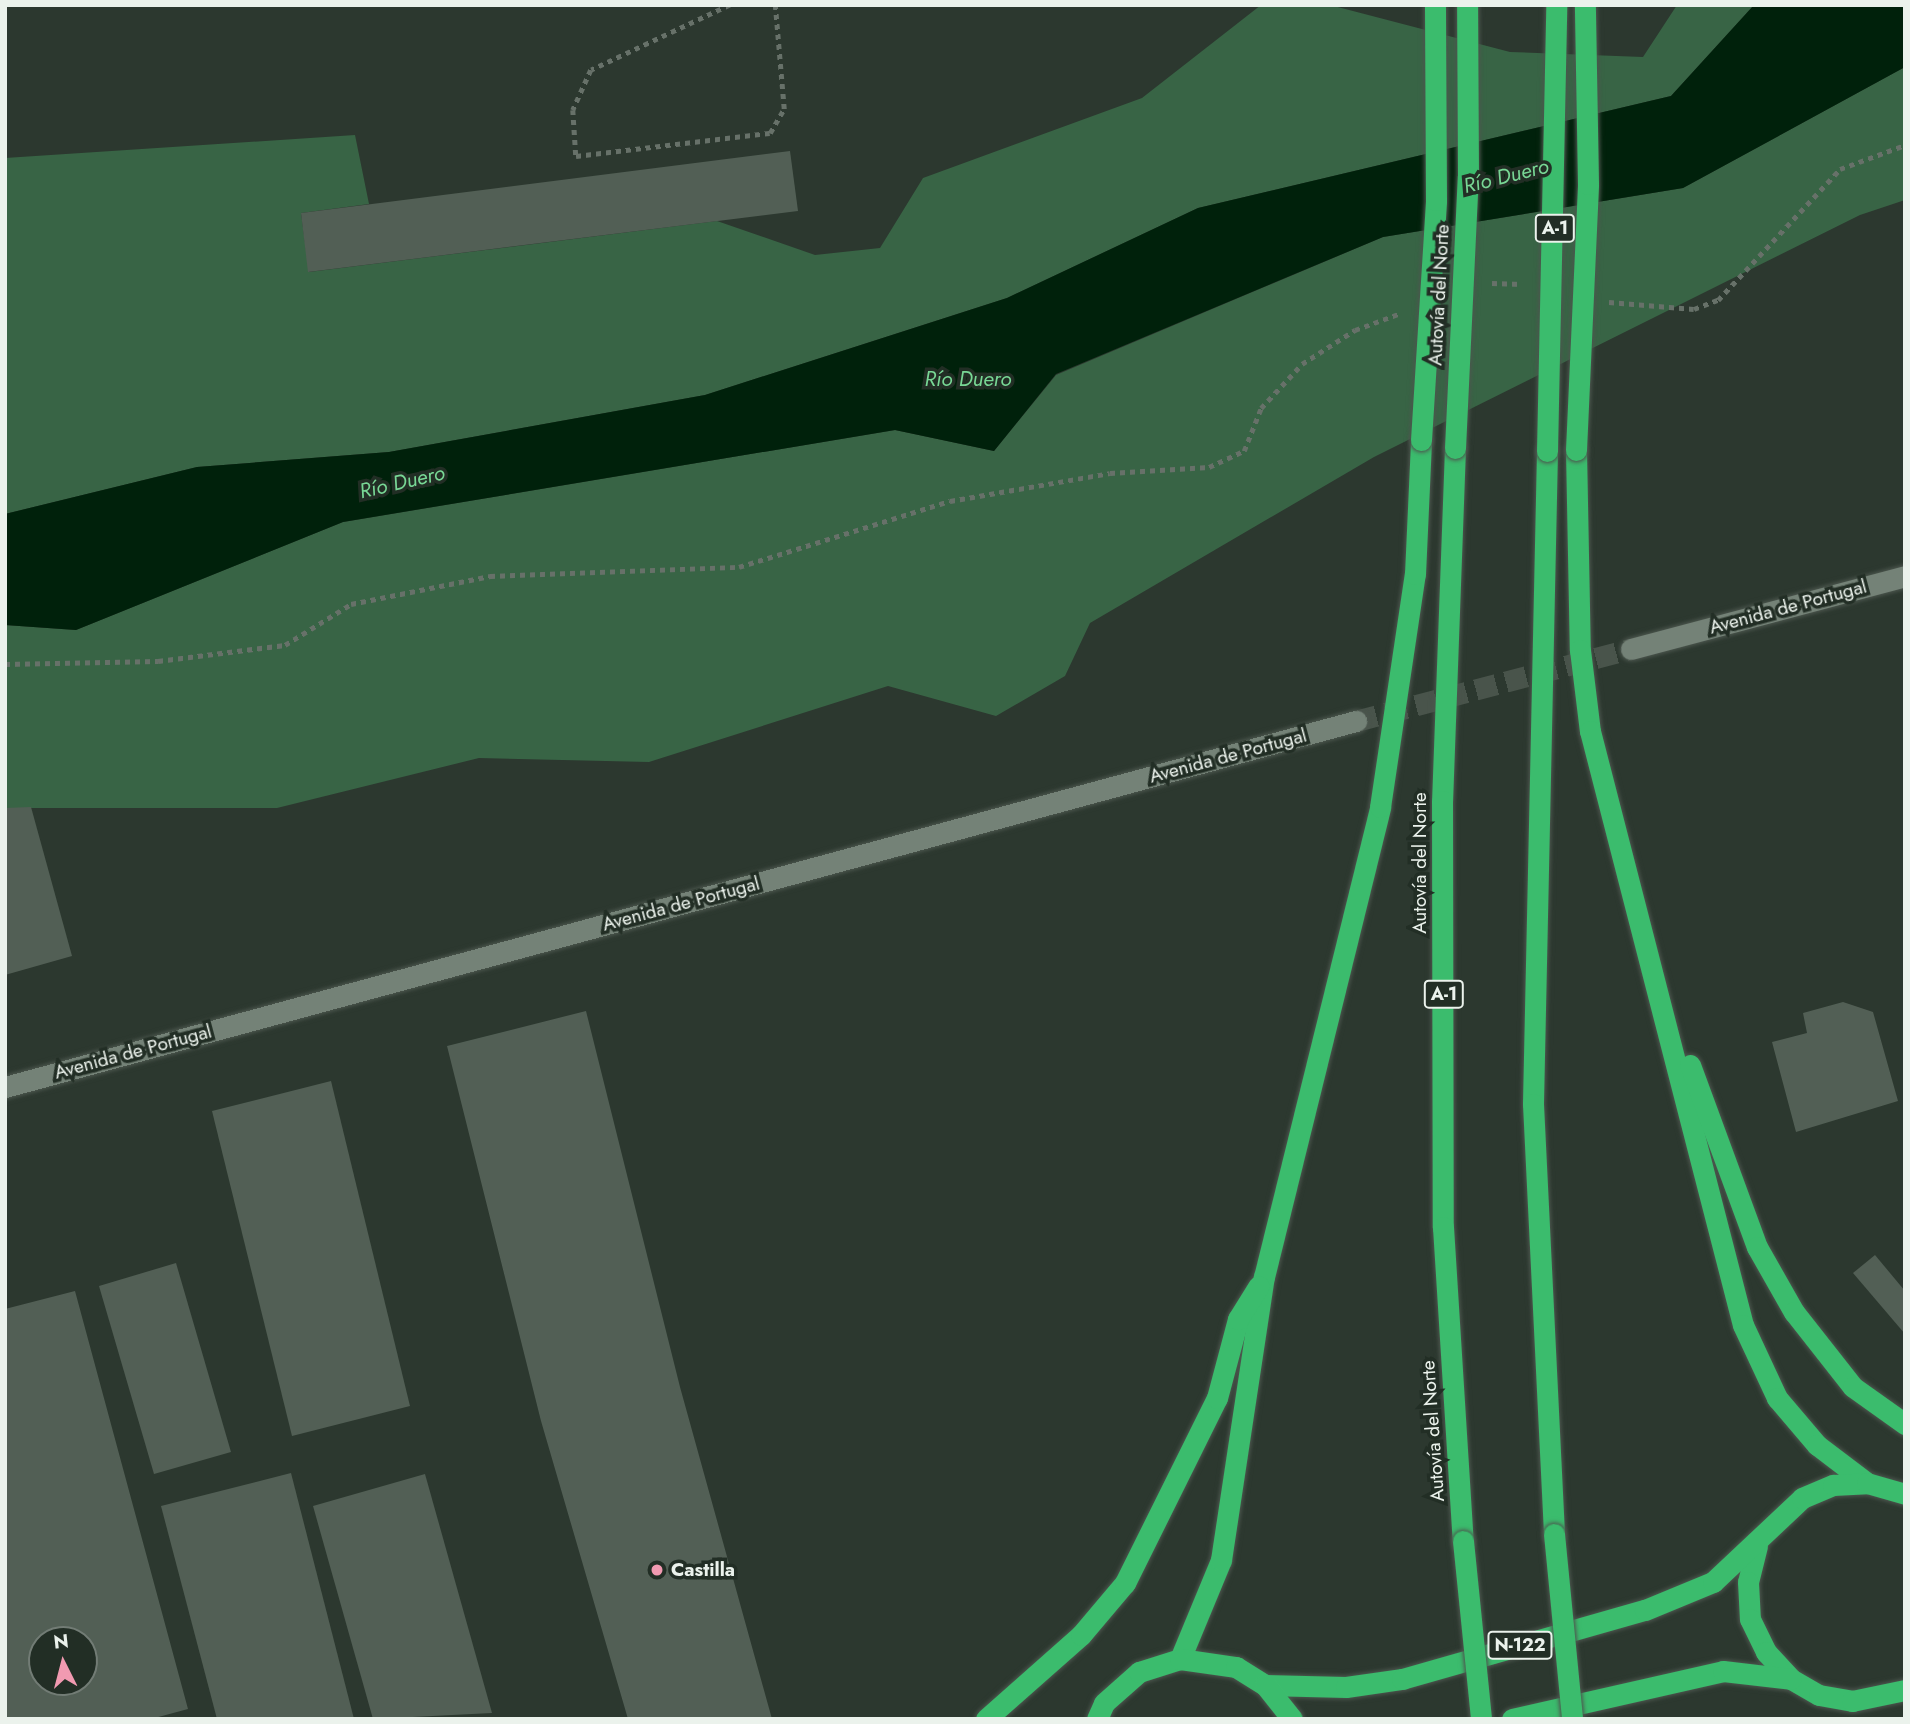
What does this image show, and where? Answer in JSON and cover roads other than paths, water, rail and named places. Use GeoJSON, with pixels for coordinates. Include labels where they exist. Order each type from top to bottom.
{"type":"FeatureCollection","features":[{"type":"Feature","properties":{"kind":"highway"},"geometry":{"type":"LineString","coordinates":[[1180,1659],[1221,1560],[1264,1277],[1380,807],[1415,574],[1436,200],[1436,5]]}},
{"type":"Feature","properties":{"kind":"highway","name":"Autovía del Norte"},"geometry":{"type":"LineString","coordinates":[[1467,5],[1468,176],[1442,801],[1443,1227],[1464,1541],[1481,1719]]}},
{"type":"Feature","properties":{"kind":"highway","name":"A-1"},"geometry":{"type":"LineString","coordinates":[[1556,5],[1533,1104],[1554,1534],[1572,1719]]}},
{"type":"Feature","properties":{"kind":"highway"},"geometry":{"type":"LineString","coordinates":[[1585,5],[1588,184],[1576,450],[1580,650],[1590,731],[1742,1325],[1777,1398],[1817,1445],[1867,1483]]}},
{"type":"Feature","properties":{"kind":"highway"},"geometry":{"type":"LineString","coordinates":[[1642,928],[1757,1247],[1822,1351],[1853,1387],[1905,1424]]}},
{"type":"Feature","properties":{"kind":"highway"},"geometry":{"type":"LineString","coordinates":[[986,1719],[1081,1635],[1125,1583],[1217,1398],[1238,1319],[1264,1277]]}},
{"type":"Feature","properties":{"kind":"highway","name":"N-122"},"geometry":{"type":"LineString","coordinates":[[1265,1685],[1346,1687],[1402,1679],[1645,1610],[1713,1581],[1757,1546],[1776,1518],[1802,1497],[1833,1485],[1867,1483],[1905,1494]]}},
{"type":"Feature","properties":{"kind":"highway","name":"N-122"},"geometry":{"type":"LineString","coordinates":[[1757,1546],[1748,1582],[1750,1619],[1766,1652],[1791,1679],[1819,1695],[1884,1698],[1905,1690]]}},
{"type":"Feature","properties":{"kind":"highway","name":"N-122"},"geometry":{"type":"LineString","coordinates":[[1082,1719],[1100,1711],[1139,1672],[1180,1659],[1236,1667],[1265,1685],[1292,1719]]}},
{"type":"Feature","properties":{"kind":"highway","name":"N-122"},"geometry":{"type":"LineString","coordinates":[[1512,1719],[1723,1671],[1791,1679]]}},
{"type":"Feature","properties":{"kind":"highway"},"geometry":{"type":"LineString","coordinates":[[1875,1719],[1884,1698]]}},
{"type":"Feature","properties":{"kind":"street","name":"Avenida de Portugal"},"geometry":{"type":"LineString","coordinates":[[1631,649],[1905,576]]}},
{"type":"Feature","properties":{"kind":"street","name":"Avenida de Portugal"},"geometry":{"type":"LineString","coordinates":[[5,1087],[1356,721]]}},
{"type":"Feature","properties":{"kind":"water","name":"Río Duero"},"geometry":{"type":"Polygon","coordinates":[[[1754,5],[1905,5],[1905,67],[1683,188],[1383,237],[1056,374],[994,451],[895,430],[343,522],[76,630],[5,625],[5,514],[197,467],[389,452],[705,395],[1007,298],[1198,208],[1671,96],[1754,5]]]}},
{"type":"Feature","properties":{"kind":"tunnel"},"geometry":{"type":"LineString","coordinates":[[1356,721],[1631,649]]}},
{"type":"Feature","properties":{"kind":"place","name":"Castilla"},"geometry":{"type":"Point","coordinates":[657,1570]}}]}
